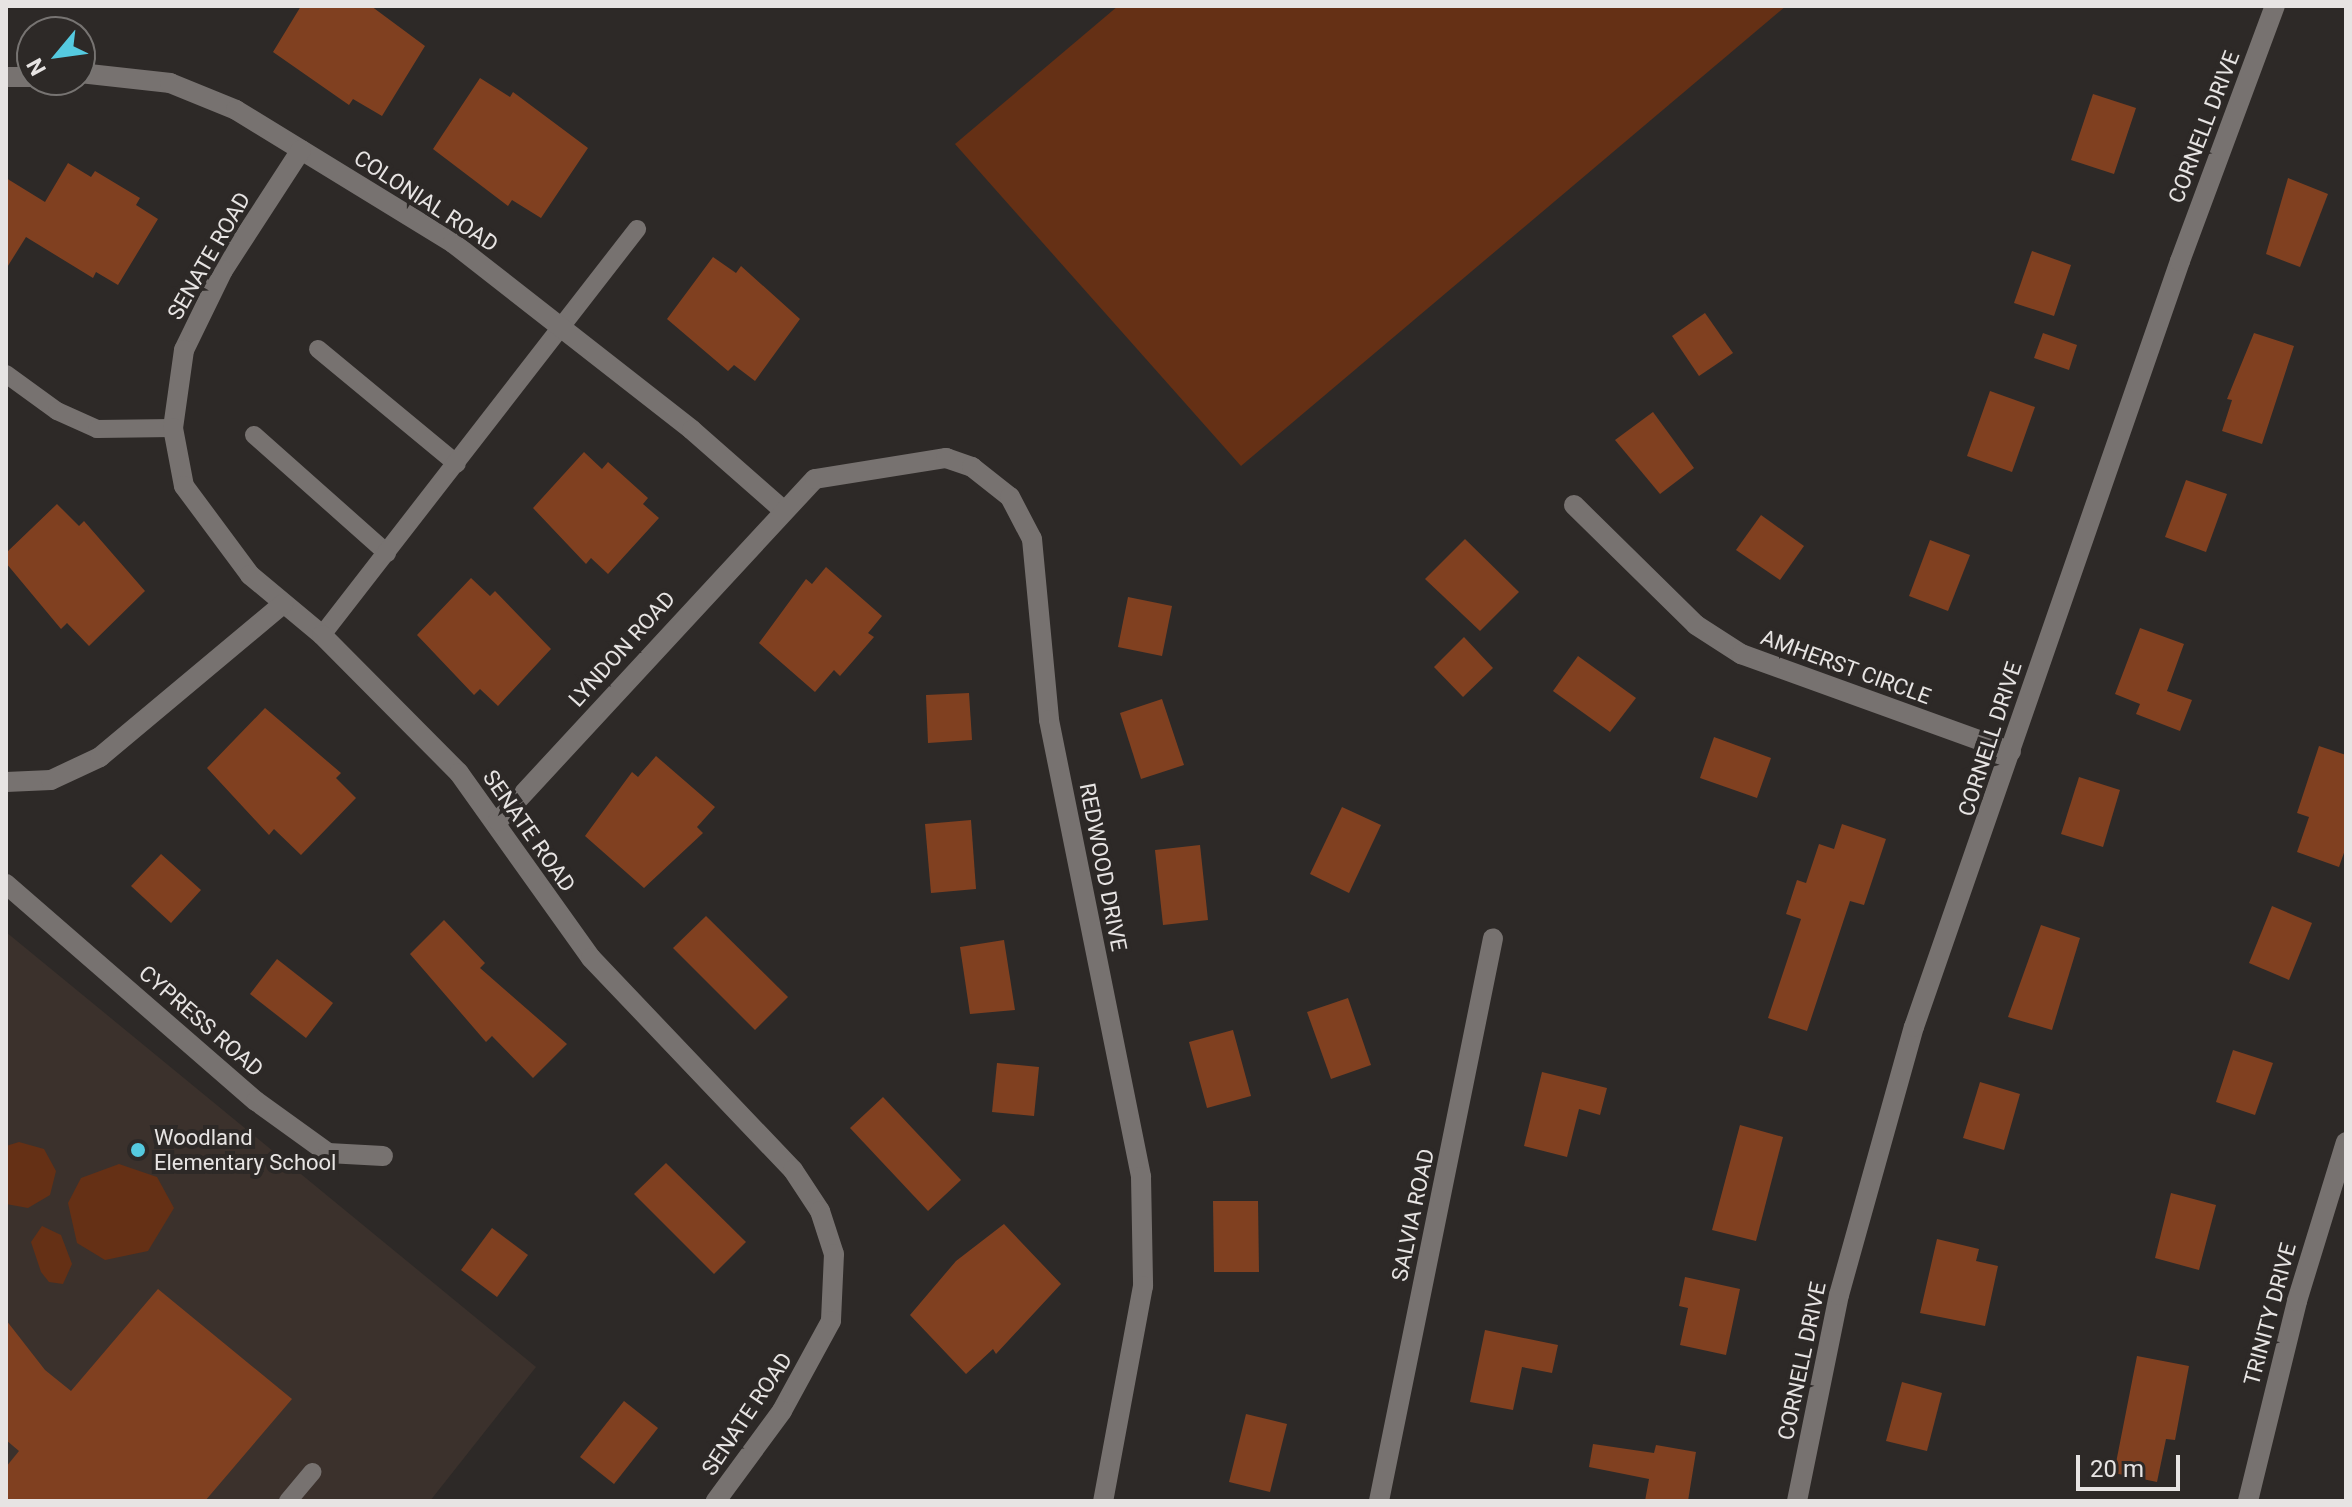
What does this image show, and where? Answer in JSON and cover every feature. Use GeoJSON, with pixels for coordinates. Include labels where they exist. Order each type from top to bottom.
{"type":"FeatureCollection","features":[{"type":"Feature","properties":{"kind":"street","name":"CORNELL DRIVE"},"geometry":{"type":"LineString","coordinates":[[1797,1501],[1860,1212],[1914,1027],[2180,261],[2275,6]]}},
{"type":"Feature","properties":{"kind":"street","name":"COLONIAL ROAD"},"geometry":{"type":"LineString","coordinates":[[96,72],[110,72],[170,83],[236,110],[457,245],[782,509]]}},
{"type":"Feature","properties":{"kind":"street","name":"SENATE ROAD"},"geometry":{"type":"LineString","coordinates":[[301,150],[197,320],[175,382],[173,428],[192,503],[250,575],[322,635],[498,821],[591,958],[793,1170],[831,1238],[835,1304],[824,1340],[782,1411],[716,1501]]}},
{"type":"Feature","properties":{"kind":"street","name":"REDWOOD DRIVE"},"geometry":{"type":"LineString","coordinates":[[782,509],[826,474],[946,458],[993,480],[1028,526],[1049,720],[1141,1177],[1143,1286],[1103,1501]]}},
{"type":"Feature","properties":{"kind":"street","name":"AMHERST CIRCLE"},"geometry":{"type":"LineString","coordinates":[[1574,505],[1696,625],[1741,654],[2011,752]]}},
{"type":"Feature","properties":{"kind":"street","name":"LYNDON ROAD"},"geometry":{"type":"LineString","coordinates":[[498,821],[782,509]]}},
{"type":"Feature","properties":{"kind":"street"},"geometry":{"type":"LineString","coordinates":[[6,782],[51,780],[111,750],[283,604]]}},
{"type":"Feature","properties":{"kind":"street","name":"CYPRESS ROAD"},"geometry":{"type":"LineString","coordinates":[[6,884],[256,1101],[328,1153],[383,1156]]}},
{"type":"Feature","properties":{"kind":"street","name":"SALVIA ROAD"},"geometry":{"type":"LineString","coordinates":[[1379,1501],[1493,938]]}},
{"type":"Feature","properties":{"kind":"street","name":"TRINITY DRIVE"},"geometry":{"type":"LineString","coordinates":[[2248,1501],[2297,1301],[2346,1142]]}},
{"type":"Feature","properties":{"kind":"lane"},"geometry":{"type":"LineString","coordinates":[[322,635],[565,330],[637,229]]}},
{"type":"Feature","properties":{"kind":"lane"},"geometry":{"type":"LineString","coordinates":[[318,349],[457,464]]}},
{"type":"Feature","properties":{"kind":"lane"},"geometry":{"type":"LineString","coordinates":[[6,374],[57,411],[97,429],[173,428]]}},
{"type":"Feature","properties":{"kind":"lane"},"geometry":{"type":"LineString","coordinates":[[254,435],[387,553]]}},
{"type":"Feature","properties":{"kind":"lane"},"geometry":{"type":"LineString","coordinates":[[288,1501],[312,1472]]}},
{"type":"Feature","properties":{"kind":"shaded area"},"geometry":{"type":"Polygon","coordinates":[[[1118,6],[1786,6],[1241,466],[955,144],[1118,6]]]}},
{"type":"Feature","properties":{"kind":"shaded area","name":"Woodland Elementary School"},"geometry":{"type":"Polygon","coordinates":[[[6,932],[536,1367],[430,1501],[6,1501],[6,932]]]}},
{"type":"Feature","properties":{"kind":"shaded area"},"geometry":{"type":"Polygon","coordinates":[[[19,1142],[44,1149],[56,1171],[50,1195],[28,1208],[6,1204],[6,1146],[19,1142]]]}},
{"type":"Feature","properties":{"kind":"shaded area"},"geometry":{"type":"Polygon","coordinates":[[[119,1164],[157,1177],[174,1208],[148,1251],[105,1260],[77,1243],[68,1203],[81,1178],[119,1164]]]}},
{"type":"Feature","properties":{"kind":"shaded area"},"geometry":{"type":"Polygon","coordinates":[[[42,1226],[61,1235],[72,1264],[63,1284],[49,1282],[41,1272],[31,1242],[42,1226]]]}},
{"type":"Feature","properties":{"kind":"building"},"geometry":{"type":"Polygon","coordinates":[[[301,6],[371,6],[425,46],[382,116],[353,99],[349,105],[273,52],[301,6]]]}},
{"type":"Feature","properties":{"kind":"building"},"geometry":{"type":"Polygon","coordinates":[[[480,78],[510,97],[513,92],[588,148],[541,218],[512,200],[508,206],[433,149],[480,78]]]}},
{"type":"Feature","properties":{"kind":"building"},"geometry":{"type":"Polygon","coordinates":[[[2093,94],[2136,108],[2114,174],[2071,160],[2093,94]]]}},
{"type":"Feature","properties":{"kind":"building"},"geometry":{"type":"Polygon","coordinates":[[[68,163],[91,177],[95,171],[140,198],[136,205],[158,219],[118,285],[96,272],[93,278],[26,237],[6,269],[6,178],[45,202],[68,163]]]}},
{"type":"Feature","properties":{"kind":"building"},"geometry":{"type":"Polygon","coordinates":[[[2288,178],[2328,194],[2300,267],[2266,254],[2288,178]]]}},
{"type":"Feature","properties":{"kind":"building"},"geometry":{"type":"Polygon","coordinates":[[[2032,251],[2071,265],[2054,316],[2014,303],[2032,251]]]}},
{"type":"Feature","properties":{"kind":"building"},"geometry":{"type":"Polygon","coordinates":[[[713,257],[736,273],[741,266],[800,319],[755,381],[734,365],[728,371],[667,319],[713,257]]]}},
{"type":"Feature","properties":{"kind":"building"},"geometry":{"type":"Polygon","coordinates":[[[1705,313],[1733,353],[1699,376],[1672,336],[1705,313]]]}},
{"type":"Feature","properties":{"kind":"building"},"geometry":{"type":"Polygon","coordinates":[[[2043,333],[2077,345],[2069,370],[2034,358],[2043,333]]]}},
{"type":"Feature","properties":{"kind":"building"},"geometry":{"type":"Polygon","coordinates":[[[2254,333],[2294,346],[2262,444],[2222,431],[2232,400],[2227,399],[2254,333]]]}},
{"type":"Feature","properties":{"kind":"building"},"geometry":{"type":"Polygon","coordinates":[[[1990,391],[2035,407],[2012,472],[1967,456],[1990,391]]]}},
{"type":"Feature","properties":{"kind":"building"},"geometry":{"type":"Polygon","coordinates":[[[1653,412],[1694,468],[1660,494],[1615,440],[1653,412]]]}},
{"type":"Feature","properties":{"kind":"building"},"geometry":{"type":"Polygon","coordinates":[[[584,452],[602,469],[608,462],[648,498],[643,504],[659,518],[608,574],[591,558],[586,564],[533,508],[584,452]]]}},
{"type":"Feature","properties":{"kind":"building"},"geometry":{"type":"Polygon","coordinates":[[[2186,480],[2227,494],[2206,552],[2165,537],[2186,480]]]}},
{"type":"Feature","properties":{"kind":"building"},"geometry":{"type":"Polygon","coordinates":[[[57,504],[79,526],[84,521],[145,591],[89,646],[67,623],[61,629],[6,563],[6,553],[57,504]]]}},
{"type":"Feature","properties":{"kind":"building"},"geometry":{"type":"Polygon","coordinates":[[[1761,515],[1804,546],[1780,580],[1736,550],[1761,515]]]}},
{"type":"Feature","properties":{"kind":"building"},"geometry":{"type":"Polygon","coordinates":[[[1465,539],[1519,592],[1480,631],[1425,579],[1465,539]]]}},
{"type":"Feature","properties":{"kind":"building"},"geometry":{"type":"Polygon","coordinates":[[[1930,540],[1970,555],[1948,611],[1909,596],[1930,540]]]}},
{"type":"Feature","properties":{"kind":"building"},"geometry":{"type":"Polygon","coordinates":[[[826,567],[882,616],[868,633],[874,637],[840,676],[834,670],[815,692],[759,643],[806,579],[812,584],[826,567]]]}},
{"type":"Feature","properties":{"kind":"building"},"geometry":{"type":"Polygon","coordinates":[[[471,578],[490,596],[495,591],[551,649],[498,706],[480,689],[474,695],[417,635],[471,578]]]}},
{"type":"Feature","properties":{"kind":"building"},"geometry":{"type":"Polygon","coordinates":[[[1128,597],[1172,606],[1162,656],[1118,647],[1128,597]]]}},
{"type":"Feature","properties":{"kind":"building"},"geometry":{"type":"Polygon","coordinates":[[[2140,628],[2184,644],[2167,691],[2192,700],[2180,731],[2136,714],[2140,704],[2115,694],[2140,628]]]}},
{"type":"Feature","properties":{"kind":"building"},"geometry":{"type":"Polygon","coordinates":[[[1464,637],[1493,668],[1463,697],[1434,667],[1464,637]]]}},
{"type":"Feature","properties":{"kind":"building"},"geometry":{"type":"Polygon","coordinates":[[[1578,656],[1636,698],[1610,732],[1553,691],[1578,656]]]}},
{"type":"Feature","properties":{"kind":"building"},"geometry":{"type":"Polygon","coordinates":[[[969,693],[972,740],[928,743],[926,695],[969,693]]]}},
{"type":"Feature","properties":{"kind":"building"},"geometry":{"type":"Polygon","coordinates":[[[1162,699],[1184,765],[1141,779],[1120,713],[1162,699]]]}},
{"type":"Feature","properties":{"kind":"building"},"geometry":{"type":"Polygon","coordinates":[[[265,708],[341,773],[336,778],[356,798],[301,855],[274,829],[269,835],[207,768],[265,708]]]}},
{"type":"Feature","properties":{"kind":"building"},"geometry":{"type":"Polygon","coordinates":[[[1714,737],[1771,758],[1757,798],[1700,778],[1714,737]]]}},
{"type":"Feature","properties":{"kind":"building"},"geometry":{"type":"Polygon","coordinates":[[[2319,746],[2346,755],[2346,847],[2339,867],[2297,852],[2309,817],[2297,813],[2319,746]]]}},
{"type":"Feature","properties":{"kind":"building"},"geometry":{"type":"Polygon","coordinates":[[[656,756],[715,807],[697,827],[703,833],[644,888],[585,836],[632,772],[638,777],[656,756]]]}},
{"type":"Feature","properties":{"kind":"building"},"geometry":{"type":"Polygon","coordinates":[[[2079,777],[2120,790],[2103,847],[2061,834],[2079,777]]]}},
{"type":"Feature","properties":{"kind":"building"},"geometry":{"type":"Polygon","coordinates":[[[1342,807],[1381,825],[1349,893],[1310,874],[1342,807]]]}},
{"type":"Feature","properties":{"kind":"building"},"geometry":{"type":"Polygon","coordinates":[[[971,820],[976,889],[931,893],[925,824],[971,820]]]}},
{"type":"Feature","properties":{"kind":"building"},"geometry":{"type":"Polygon","coordinates":[[[1842,824],[1886,839],[1864,905],[1850,901],[1807,1031],[1768,1018],[1801,919],[1786,914],[1797,880],[1806,883],[1819,844],[1834,849],[1842,824]]]}},
{"type":"Feature","properties":{"kind":"building"},"geometry":{"type":"Polygon","coordinates":[[[1200,845],[1208,920],[1163,925],[1155,850],[1200,845]]]}},
{"type":"Feature","properties":{"kind":"building"},"geometry":{"type":"Polygon","coordinates":[[[161,854],[201,890],[171,923],[131,886],[161,854]]]}},
{"type":"Feature","properties":{"kind":"building"},"geometry":{"type":"Polygon","coordinates":[[[2272,906],[2312,923],[2289,980],[2249,963],[2272,906]]]}},
{"type":"Feature","properties":{"kind":"building"},"geometry":{"type":"Polygon","coordinates":[[[706,916],[788,997],[755,1030],[673,948],[706,916]]]}},
{"type":"Feature","properties":{"kind":"building"},"geometry":{"type":"Polygon","coordinates":[[[444,920],[485,963],[480,968],[567,1044],[533,1078],[492,1036],[486,1042],[410,954],[444,920]]]}},
{"type":"Feature","properties":{"kind":"building"},"geometry":{"type":"Polygon","coordinates":[[[2041,925],[2080,938],[2052,1030],[2008,1017],[2041,925]]]}},
{"type":"Feature","properties":{"kind":"building"},"geometry":{"type":"Polygon","coordinates":[[[1004,940],[1015,1010],[970,1014],[960,947],[1004,940]]]}},
{"type":"Feature","properties":{"kind":"building"},"geometry":{"type":"Polygon","coordinates":[[[277,959],[333,1003],[306,1038],[250,994],[277,959]]]}},
{"type":"Feature","properties":{"kind":"building"},"geometry":{"type":"Polygon","coordinates":[[[1348,998],[1371,1065],[1331,1079],[1307,1012],[1348,998]]]}},
{"type":"Feature","properties":{"kind":"building"},"geometry":{"type":"Polygon","coordinates":[[[1233,1030],[1251,1096],[1207,1108],[1189,1042],[1233,1030]]]}},
{"type":"Feature","properties":{"kind":"building"},"geometry":{"type":"Polygon","coordinates":[[[2233,1050],[2273,1063],[2255,1115],[2216,1102],[2233,1050]]]}},
{"type":"Feature","properties":{"kind":"building"},"geometry":{"type":"Polygon","coordinates":[[[997,1063],[1039,1067],[1034,1116],[992,1112],[997,1063]]]}},
{"type":"Feature","properties":{"kind":"building"},"geometry":{"type":"Polygon","coordinates":[[[1542,1072],[1607,1088],[1600,1115],[1579,1109],[1567,1157],[1524,1146],[1542,1072]]]}},
{"type":"Feature","properties":{"kind":"building"},"geometry":{"type":"Polygon","coordinates":[[[1980,1082],[2020,1094],[2004,1150],[1963,1138],[1980,1082]]]}},
{"type":"Feature","properties":{"kind":"building"},"geometry":{"type":"Polygon","coordinates":[[[883,1097],[961,1180],[928,1211],[850,1128],[883,1097]]]}},
{"type":"Feature","properties":{"kind":"building"},"geometry":{"type":"Polygon","coordinates":[[[1740,1125],[1783,1137],[1756,1241],[1712,1230],[1740,1125]]]}},
{"type":"Feature","properties":{"kind":"building"},"geometry":{"type":"Polygon","coordinates":[[[666,1163],[746,1242],[714,1274],[634,1194],[666,1163]]]}},
{"type":"Feature","properties":{"kind":"building"},"geometry":{"type":"Polygon","coordinates":[[[2171,1193],[2216,1205],[2199,1270],[2155,1258],[2171,1193]]]}},
{"type":"Feature","properties":{"kind":"building"},"geometry":{"type":"Polygon","coordinates":[[[1213,1201],[1258,1201],[1259,1272],[1214,1272],[1213,1201]]]}},
{"type":"Feature","properties":{"kind":"building"},"geometry":{"type":"Polygon","coordinates":[[[1004,1224],[1061,1284],[996,1354],[993,1349],[966,1374],[910,1315],[956,1261],[1004,1224]]]}},
{"type":"Feature","properties":{"kind":"building"},"geometry":{"type":"Polygon","coordinates":[[[492,1228],[528,1255],[497,1297],[461,1270],[492,1228]]]}},
{"type":"Feature","properties":{"kind":"building"},"geometry":{"type":"Polygon","coordinates":[[[1937,1239],[1979,1249],[1976,1261],[1998,1266],[1985,1326],[1920,1313],[1937,1239]]]}},
{"type":"Feature","properties":{"kind":"building"},"geometry":{"type":"Polygon","coordinates":[[[1685,1277],[1740,1289],[1726,1355],[1680,1345],[1688,1308],[1679,1306],[1685,1277]]]}},
{"type":"Feature","properties":{"kind":"building"},"geometry":{"type":"Polygon","coordinates":[[[158,1289],[292,1399],[205,1501],[6,1501],[6,1467],[19,1451],[6,1440],[6,1320],[45,1370],[71,1391],[158,1289]]]}},
{"type":"Feature","properties":{"kind":"building"},"geometry":{"type":"Polygon","coordinates":[[[1485,1330],[1558,1345],[1552,1373],[1522,1367],[1513,1410],[1470,1402],[1485,1330]]]}},
{"type":"Feature","properties":{"kind":"building"},"geometry":{"type":"Polygon","coordinates":[[[2137,1356],[2189,1366],[2175,1440],[2166,1439],[2157,1482],[2114,1473],[2137,1356]]]}},
{"type":"Feature","properties":{"kind":"building"},"geometry":{"type":"Polygon","coordinates":[[[1902,1382],[1942,1393],[1927,1451],[1886,1441],[1902,1382]]]}},
{"type":"Feature","properties":{"kind":"building"},"geometry":{"type":"Polygon","coordinates":[[[624,1401],[658,1428],[614,1484],[580,1457],[624,1401]]]}},
{"type":"Feature","properties":{"kind":"building"},"geometry":{"type":"Polygon","coordinates":[[[1246,1414],[1287,1424],[1270,1492],[1229,1482],[1246,1414]]]}},
{"type":"Feature","properties":{"kind":"building"},"geometry":{"type":"Polygon","coordinates":[[[1593,1444],[1654,1453],[1656,1445],[1696,1452],[1688,1501],[1645,1501],[1649,1479],[1589,1467],[1593,1444]]]}},
{"type":"Feature","properties":{"kind":"place","name":"Woodland Elementary School"},"geometry":{"type":"Point","coordinates":[138,1150]}}]}
